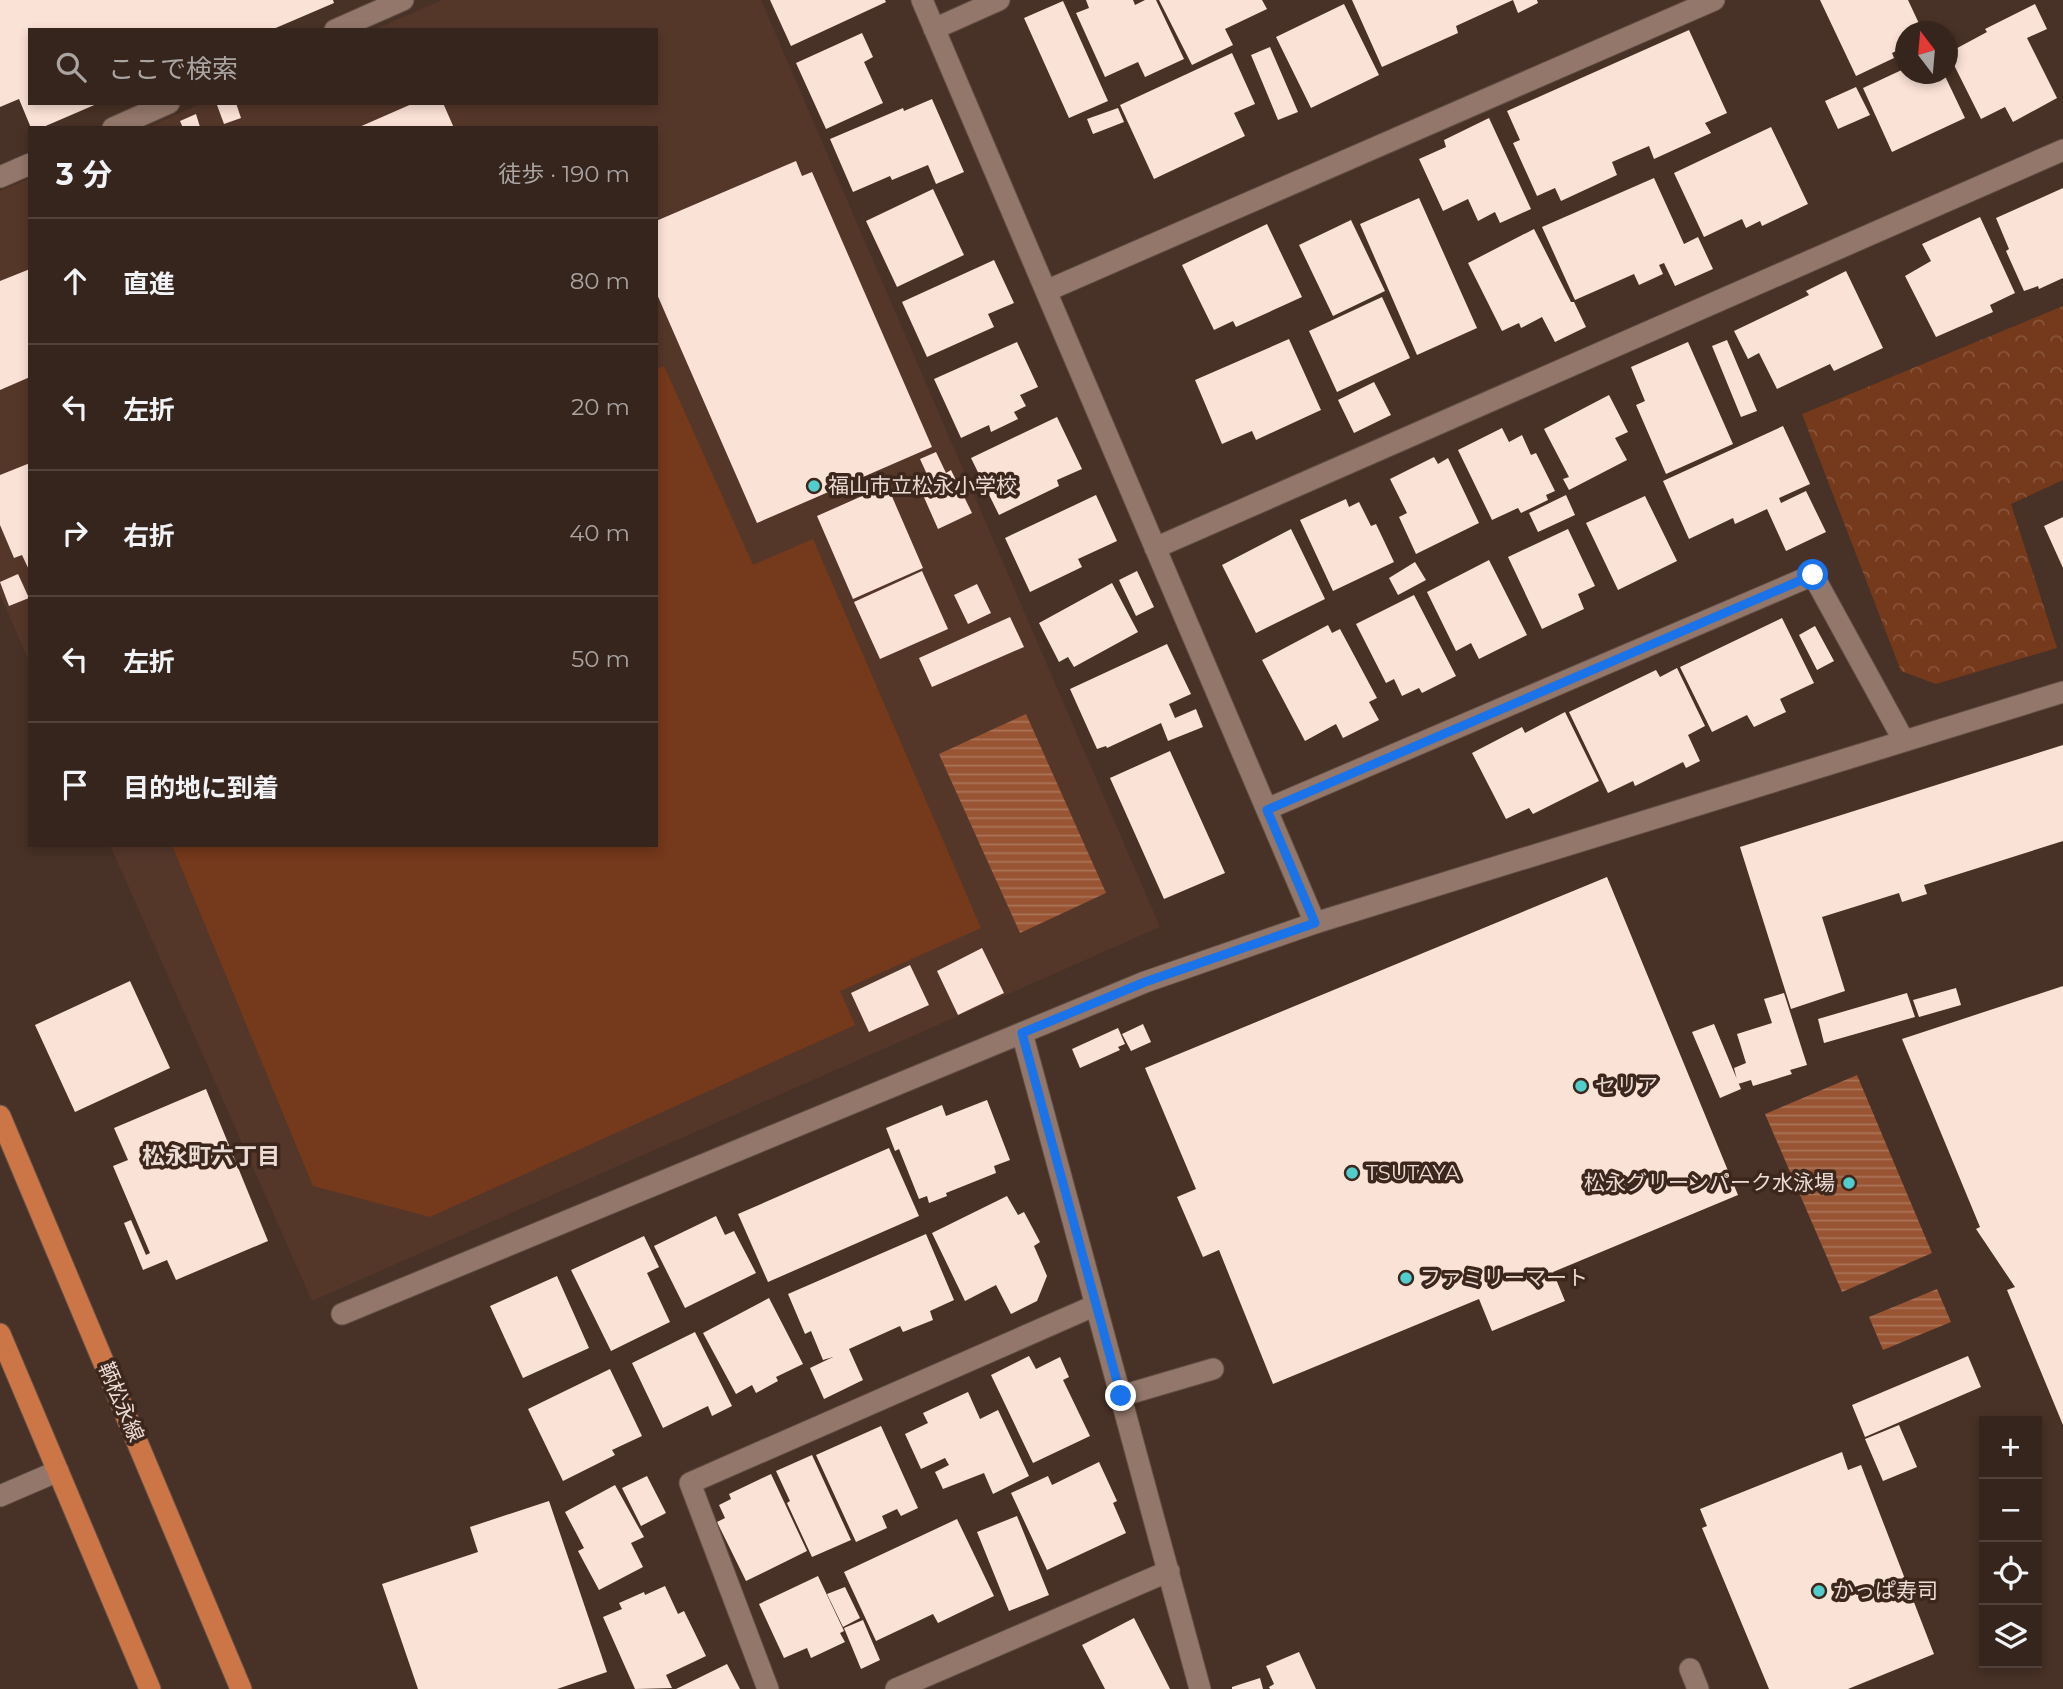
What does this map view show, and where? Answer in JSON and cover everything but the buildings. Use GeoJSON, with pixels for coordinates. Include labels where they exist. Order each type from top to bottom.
{"type":"FeatureCollection","features":[{"type":"Feature","properties":{"kind":"main road","name":"鞆松永線"},"geometry":{"type":"LineString","coordinates":[[0,1116],[241,1689]]}},
{"type":"Feature","properties":{"kind":"main road"},"geometry":{"type":"LineString","coordinates":[[0,1334],[150,1689]]}},
{"type":"Feature","properties":{"kind":"street"},"geometry":{"type":"LineString","coordinates":[[340,28],[403,0]]}},
{"type":"Feature","properties":{"kind":"street"},"geometry":{"type":"LineString","coordinates":[[922,0],[1315,923]]}},
{"type":"Feature","properties":{"kind":"street"},"geometry":{"type":"LineString","coordinates":[[934,29],[999,0]]}},
{"type":"Feature","properties":{"kind":"street"},"geometry":{"type":"LineString","coordinates":[[1046,291],[1714,0]]}},
{"type":"Feature","properties":{"kind":"street"},"geometry":{"type":"LineString","coordinates":[[117,126],[165,105]]}},
{"type":"Feature","properties":{"kind":"street"},"geometry":{"type":"LineString","coordinates":[[1155,548],[2063,150]]}},
{"type":"Feature","properties":{"kind":"street"},"geometry":{"type":"LineString","coordinates":[[0,177],[28,165]]}},
{"type":"Feature","properties":{"kind":"street"},"geometry":{"type":"LineString","coordinates":[[1267,810],[1813,575],[1904,741]]}},
{"type":"Feature","properties":{"kind":"street"},"geometry":{"type":"LineString","coordinates":[[342,1314],[1145,982],[1315,923],[2063,692]]}},
{"type":"Feature","properties":{"kind":"street"},"geometry":{"type":"LineString","coordinates":[[1022,1033],[1200,1689]]}},
{"type":"Feature","properties":{"kind":"street"},"geometry":{"type":"LineString","coordinates":[[768,1689],[690,1483],[1096,1305]]}},
{"type":"Feature","properties":{"kind":"street"},"geometry":{"type":"LineString","coordinates":[[1121,1396],[1213,1369]]}},
{"type":"Feature","properties":{"kind":"street"},"geometry":{"type":"LineString","coordinates":[[0,1496],[58,1471]]}},
{"type":"Feature","properties":{"kind":"street"},"geometry":{"type":"LineString","coordinates":[[896,1689],[1169,1571]]}},
{"type":"Feature","properties":{"kind":"street"},"geometry":{"type":"LineString","coordinates":[[1690,1669],[1698,1689]]}},
{"type":"Feature","properties":{"kind":"shaded area","name":"福山市立松永小学校"},"geometry":{"type":"Polygon","coordinates":[[[442,0],[761,0],[1160,927],[312,1301],[111,847],[658,847],[658,126],[151,126],[198,105],[658,105],[658,28],[378,28],[442,0]]]}},
{"type":"Feature","properties":{"kind":"shaded area"},"geometry":{"type":"Polygon","coordinates":[[[28,179],[28,658],[0,595],[0,191],[28,179]]]}},
{"type":"Feature","properties":{"kind":"shaded area"},"geometry":{"type":"Polygon","coordinates":[[[1026,714],[1106,893],[1020,933],[939,754],[1026,714]]]}},
{"type":"Feature","properties":{"kind":"shaded area","name":"松永グリーンパーク水泳場"},"geometry":{"type":"Polygon","coordinates":[[[1857,1075],[1932,1253],[1842,1292],[1765,1114],[1857,1075]]]}},
{"type":"Feature","properties":{"kind":"shaded area"},"geometry":{"type":"Polygon","coordinates":[[[1937,1289],[1951,1322],[1883,1350],[1869,1317],[1937,1289]]]}},
{"type":"Feature","properties":{"kind":"green space"},"geometry":{"type":"Polygon","coordinates":[[[2063,306],[2063,480],[2011,504],[2057,648],[1936,684],[1901,671],[1802,414],[2063,306]]]}},
{"type":"Feature","properties":{"kind":"green space"},"geometry":{"type":"Polygon","coordinates":[[[664,366],[753,565],[813,539],[981,928],[840,991],[855,1025],[430,1217],[313,1186],[173,847],[658,847],[658,368],[664,366]]]}},
{"type":"Feature","properties":{"kind":"place","name":"福山市立松永小学校"},"geometry":{"type":"Point","coordinates":[814,486]}},
{"type":"Feature","properties":{"kind":"place","name":"セリア"},"geometry":{"type":"Point","coordinates":[1581,1086]}},
{"type":"Feature","properties":{"kind":"place","name":"TSUTAYA"},"geometry":{"type":"Point","coordinates":[1352,1173]}},
{"type":"Feature","properties":{"kind":"place","name":"松永グリーンパーク水泳場"},"geometry":{"type":"Point","coordinates":[1849,1183]}},
{"type":"Feature","properties":{"kind":"place","name":"ファミリーマート"},"geometry":{"type":"Point","coordinates":[1406,1278]}},
{"type":"Feature","properties":{"kind":"place","name":"かっぱ寿司"},"geometry":{"type":"Point","coordinates":[1819,1591]}},
{"type":"Feature","properties":{"kind":"district","name":"松永町六丁目"},"geometry":{"type":"Point","coordinates":[211,1156]}},
{"type":"Feature","properties":{"kind":"route"},"geometry":{"type":"LineString","coordinates":[[1121,1396],[1022,1033],[1145,982],[1315,923],[1267,810],[1813,575]]}}]}
